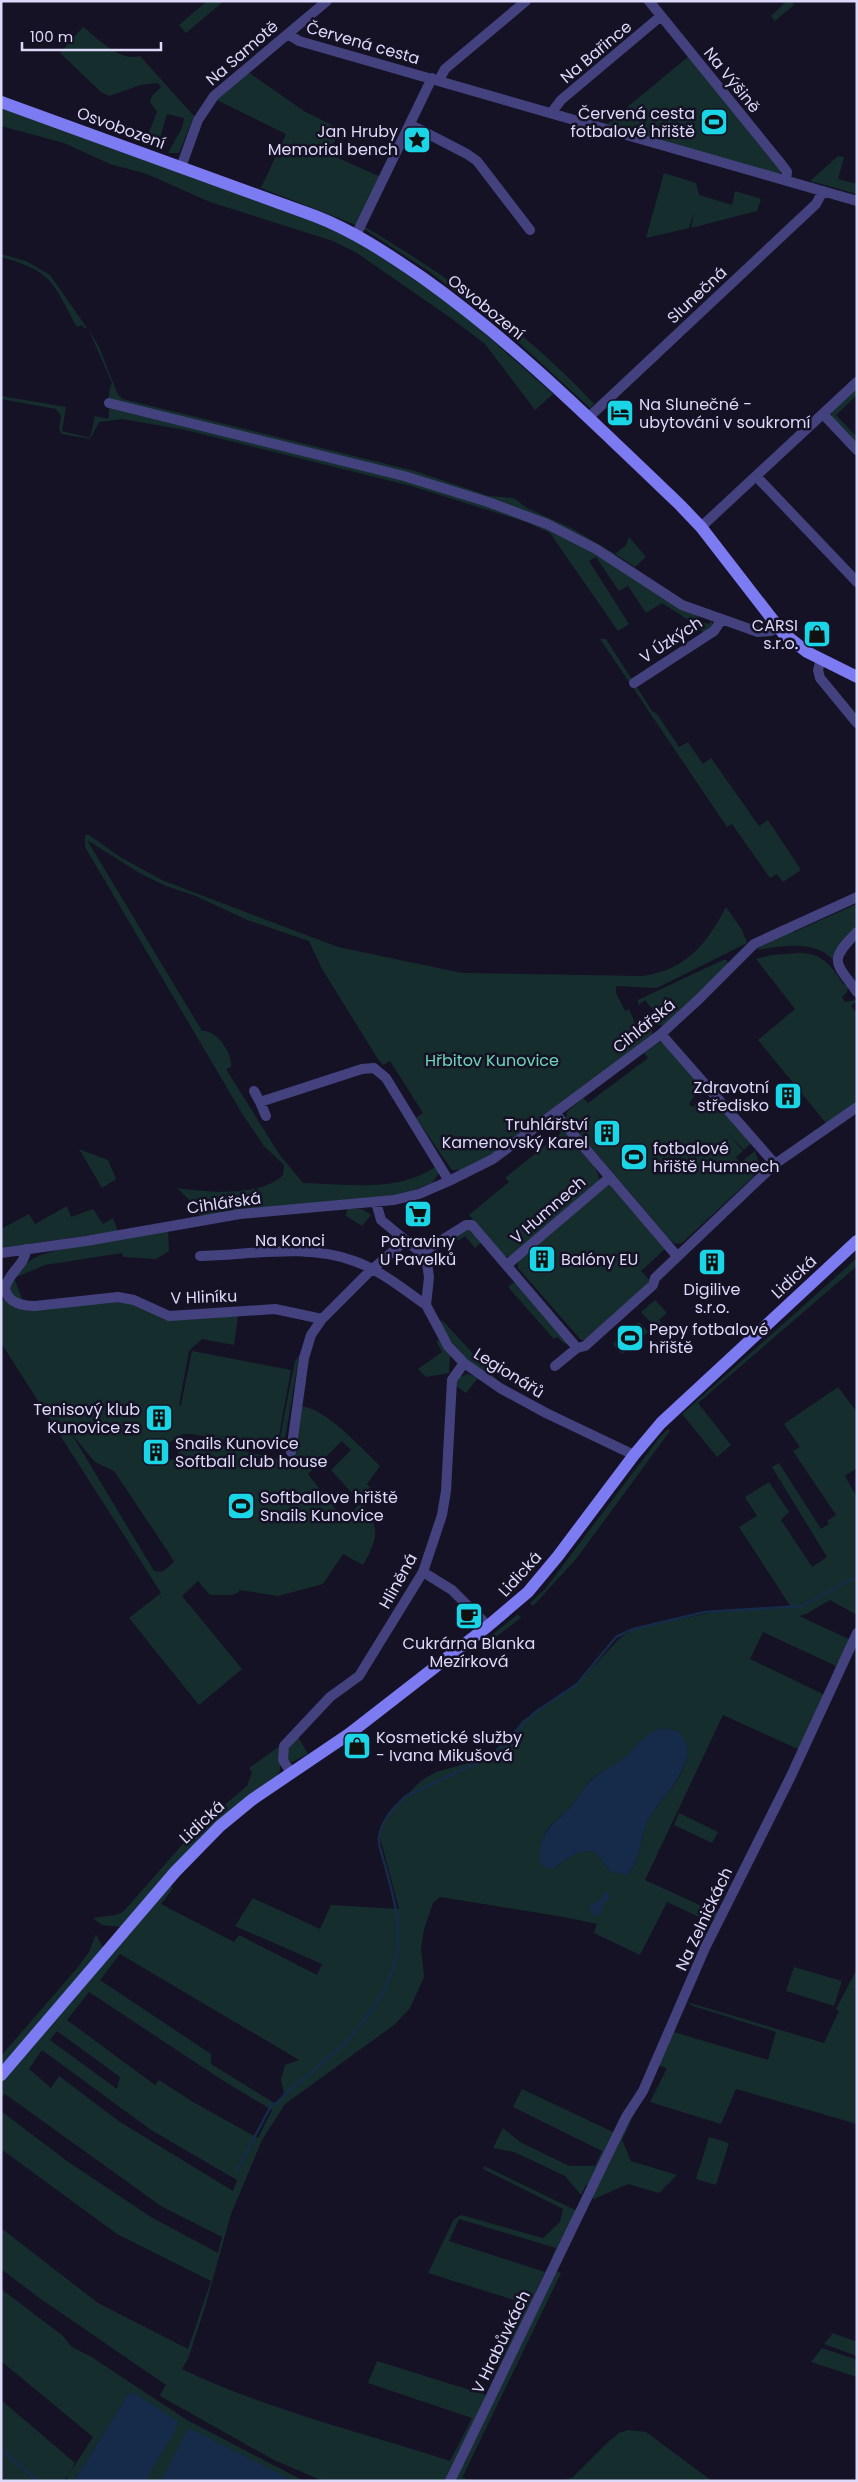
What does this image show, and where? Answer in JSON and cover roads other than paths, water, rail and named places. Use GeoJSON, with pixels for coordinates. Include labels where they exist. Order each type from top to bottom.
{"type":"FeatureCollection","features":[{"type":"Feature","properties":{"kind":"main road","name":"Osvobození"},"geometry":{"type":"LineString","coordinates":[[1,102],[315,216],[356,234],[464,308],[518,353],[701,527],[778,627],[794,643],[857,677]]}},
{"type":"Feature","properties":{"kind":"main road","name":"Lidická"},"geometry":{"type":"LineString","coordinates":[[1,2075],[193,1851],[220,1826],[291,1773],[349,1734],[519,1601],[548,1569],[634,1455],[672,1412],[857,1241]]}},
{"type":"Feature","properties":{"kind":"street","name":"Na Samotě"},"geometry":{"type":"LineString","coordinates":[[181,167],[196,124],[210,101],[226,84],[327,1]]}},
{"type":"Feature","properties":{"kind":"street"},"geometry":{"type":"LineString","coordinates":[[435,79],[526,1]]}},
{"type":"Feature","properties":{"kind":"street","name":"Na Výšině"},"geometry":{"type":"LineString","coordinates":[[649,1],[782,165],[787,172],[786,180]]}},
{"type":"Feature","properties":{"kind":"street","name":"Na Bařince"},"geometry":{"type":"LineString","coordinates":[[552,112],[557,104],[661,16]]}},
{"type":"Feature","properties":{"kind":"street","name":"Červená cesta"},"geometry":{"type":"LineString","coordinates":[[288,34],[299,41],[857,201]]}},
{"type":"Feature","properties":{"kind":"street","name":"Červená cesta"},"geometry":{"type":"LineString","coordinates":[[356,234],[435,79]]}},
{"type":"Feature","properties":{"kind":"street"},"geometry":{"type":"LineString","coordinates":[[410,125],[477,161],[530,230]]}},
{"type":"Feature","properties":{"kind":"street","name":"Slunečná"},"geometry":{"type":"LineString","coordinates":[[588,418],[816,204],[823,191]]}},
{"type":"Feature","properties":{"kind":"street"},"geometry":{"type":"LineString","coordinates":[[701,527],[857,382]]}},
{"type":"Feature","properties":{"kind":"street"},"geometry":{"type":"LineString","coordinates":[[109,403],[404,476],[488,502],[572,536],[596,549],[675,601],[758,632],[771,631],[778,627]]}},
{"type":"Feature","properties":{"kind":"street"},"geometry":{"type":"LineString","coordinates":[[823,414],[857,450]]}},
{"type":"Feature","properties":{"kind":"street"},"geometry":{"type":"LineString","coordinates":[[756,476],[857,582]]}},
{"type":"Feature","properties":{"kind":"street","name":"V Úzkých"},"geometry":{"type":"LineString","coordinates":[[634,683],[714,631],[722,619]]}},
{"type":"Feature","properties":{"kind":"street"},"geometry":{"type":"LineString","coordinates":[[821,659],[818,670],[820,678],[857,723]]}},
{"type":"Feature","properties":{"kind":"street","name":"Cihlářská"},"geometry":{"type":"LineString","coordinates":[[1,1253],[240,1214],[376,1202],[410,1196],[449,1181],[493,1159],[661,1034],[699,1000],[754,944],[857,897]]}},
{"type":"Feature","properties":{"kind":"street"},"geometry":{"type":"LineString","coordinates":[[857,932],[838,952],[836,960],[857,992]]}},
{"type":"Feature","properties":{"kind":"street"},"geometry":{"type":"LineString","coordinates":[[661,1034],[775,1164]]}},
{"type":"Feature","properties":{"kind":"street"},"geometry":{"type":"LineString","coordinates":[[260,1102],[358,1070],[377,1070],[386,1078],[449,1181]]}},
{"type":"Feature","properties":{"kind":"street"},"geometry":{"type":"LineString","coordinates":[[254,1091],[266,1116]]}},
{"type":"Feature","properties":{"kind":"street"},"geometry":{"type":"LineString","coordinates":[[555,1366],[577,1348],[585,1346],[647,1291],[653,1285],[655,1278],[677,1256],[775,1164],[857,1107]]}},
{"type":"Feature","properties":{"kind":"street","name":"V Humnech"},"geometry":{"type":"LineString","coordinates":[[555,1113],[677,1256]]}},
{"type":"Feature","properties":{"kind":"street","name":"V Humnech"},"geometry":{"type":"LineString","coordinates":[[507,1265],[609,1178]]}},
{"type":"Feature","properties":{"kind":"street"},"geometry":{"type":"LineString","coordinates":[[376,1202],[380,1220],[423,1252],[429,1268],[426,1305]]}},
{"type":"Feature","properties":{"kind":"street","name":"V Humnech"},"geometry":{"type":"LineString","coordinates":[[423,1252],[471,1224],[577,1348]]}},
{"type":"Feature","properties":{"kind":"street"},"geometry":{"type":"LineString","coordinates":[[291,1452],[305,1352],[311,1335],[322,1319],[406,1240]]}},
{"type":"Feature","properties":{"kind":"street","name":"V Hliníku"},"geometry":{"type":"LineString","coordinates":[[26,1249],[25,1258],[6,1283],[5,1291],[15,1303],[28,1306],[118,1297],[134,1300],[169,1316],[275,1309],[322,1319]]}},
{"type":"Feature","properties":{"kind":"street","name":"Na Konci"},"geometry":{"type":"LineString","coordinates":[[200,1256],[318,1253],[346,1258],[373,1269],[426,1305]]}},
{"type":"Feature","properties":{"kind":"street","name":"Legionářů"},"geometry":{"type":"LineString","coordinates":[[426,1305],[448,1346],[464,1363],[500,1388],[546,1413],[634,1455]]}},
{"type":"Feature","properties":{"kind":"street","name":"Hliněná"},"geometry":{"type":"LineString","coordinates":[[291,1773],[282,1756],[287,1741],[330,1697],[359,1676],[423,1572],[440,1522],[446,1491],[452,1380],[464,1363]]}},
{"type":"Feature","properties":{"kind":"street"},"geometry":{"type":"LineString","coordinates":[[423,1572],[452,1590],[488,1626]]}},
{"type":"Feature","properties":{"kind":"street","name":"Na Zelničkách"},"geometry":{"type":"LineString","coordinates":[[578,2217],[626,2117],[643,2090],[668,2028],[688,1990],[710,1937],[790,1778],[857,1634]]}},
{"type":"Feature","properties":{"kind":"street","name":"V Hrabůvkách"},"geometry":{"type":"LineString","coordinates":[[450,2481],[578,2217]]}},
{"type":"Feature","properties":{"kind":"water"},"geometry":{"type":"Polygon","coordinates":[[[660,1728],[679,1731],[686,1743],[687,1756],[675,1783],[647,1822],[637,1858],[631,1871],[627,1875],[611,1872],[599,1856],[594,1852],[588,1851],[575,1854],[553,1869],[544,1866],[540,1861],[541,1847],[550,1827],[572,1805],[592,1779],[622,1760],[644,1738],[660,1728]]]}},
{"type":"Feature","properties":{"kind":"water"},"geometry":{"type":"Polygon","coordinates":[[[606,1891],[610,1897],[604,1904],[600,1915],[594,1916],[589,1907],[591,1904],[598,1902],[606,1891]]]}},
{"type":"Feature","properties":{"kind":"water"},"geometry":{"type":"Polygon","coordinates":[[[133,2392],[177,2421],[177,2427],[145,2481],[74,2481],[128,2395],[133,2392]]]}},
{"type":"Feature","properties":{"kind":"water"},"geometry":{"type":"Polygon","coordinates":[[[190,2429],[293,2481],[161,2481],[187,2431],[190,2429]]]}},
{"type":"Feature","properties":{"kind":"waterway"},"geometry":{"type":"LineString","coordinates":[[237,2170],[272,2104],[276,2104],[359,2028],[381,1996],[390,1977],[398,1949],[398,1923],[379,1839],[385,1820],[401,1800],[490,1757],[534,1713],[577,1684],[616,1637],[633,1629],[705,1612],[802,1606],[857,1576]]}},
{"type":"Feature","properties":{"kind":"waterway"},"geometry":{"type":"LineString","coordinates":[[1,2449],[37,2481]]}},
{"type":"Feature","properties":{"kind":"place","name":"Červená cesta fotbalové hřiště"},"geometry":{"type":"Point","coordinates":[714,122]}},
{"type":"Feature","properties":{"kind":"place","name":"Jan Hruby Memorial bench"},"geometry":{"type":"Point","coordinates":[417,140]}},
{"type":"Feature","properties":{"kind":"place","name":"Na Slunečné - ubytováni v soukromí"},"geometry":{"type":"Point","coordinates":[620,413]}},
{"type":"Feature","properties":{"kind":"place","name":"CARSI s.r.o."},"geometry":{"type":"Point","coordinates":[817,634]}},
{"type":"Feature","properties":{"kind":"place","name":"Zdravotní středisko"},"geometry":{"type":"Point","coordinates":[788,1096]}},
{"type":"Feature","properties":{"kind":"place","name":"Truhlářství Kamenovský Karel"},"geometry":{"type":"Point","coordinates":[607,1133]}},
{"type":"Feature","properties":{"kind":"place","name":"fotbalové hřiště Humnech"},"geometry":{"type":"Point","coordinates":[634,1157]}},
{"type":"Feature","properties":{"kind":"place","name":"Potraviny U Pavelků"},"geometry":{"type":"Point","coordinates":[418,1214]}},
{"type":"Feature","properties":{"kind":"place","name":"Balóny EU"},"geometry":{"type":"Point","coordinates":[542,1259]}},
{"type":"Feature","properties":{"kind":"place","name":"Digilive s.r.o."},"geometry":{"type":"Point","coordinates":[712,1262]}},
{"type":"Feature","properties":{"kind":"place","name":"Pepy fotbalové hřiště"},"geometry":{"type":"Point","coordinates":[630,1338]}},
{"type":"Feature","properties":{"kind":"place","name":"Tenisový klub Kunovice zs"},"geometry":{"type":"Point","coordinates":[159,1418]}},
{"type":"Feature","properties":{"kind":"place","name":"Snails Kunovice Softball club house"},"geometry":{"type":"Point","coordinates":[156,1452]}},
{"type":"Feature","properties":{"kind":"place","name":"Softballove hřiště Snails Kunovice"},"geometry":{"type":"Point","coordinates":[241,1506]}},
{"type":"Feature","properties":{"kind":"place","name":"Cukrárna Blanka Mezírková"},"geometry":{"type":"Point","coordinates":[469,1616]}},
{"type":"Feature","properties":{"kind":"place","name":"Kosmetické služby - Ivana Mikušová"},"geometry":{"type":"Point","coordinates":[357,1746]}},
{"type":"Feature","properties":{"kind":"park label","name":"Hřbitov Kunovice"},"geometry":{"type":"Point","coordinates":[492,1060]}}]}
